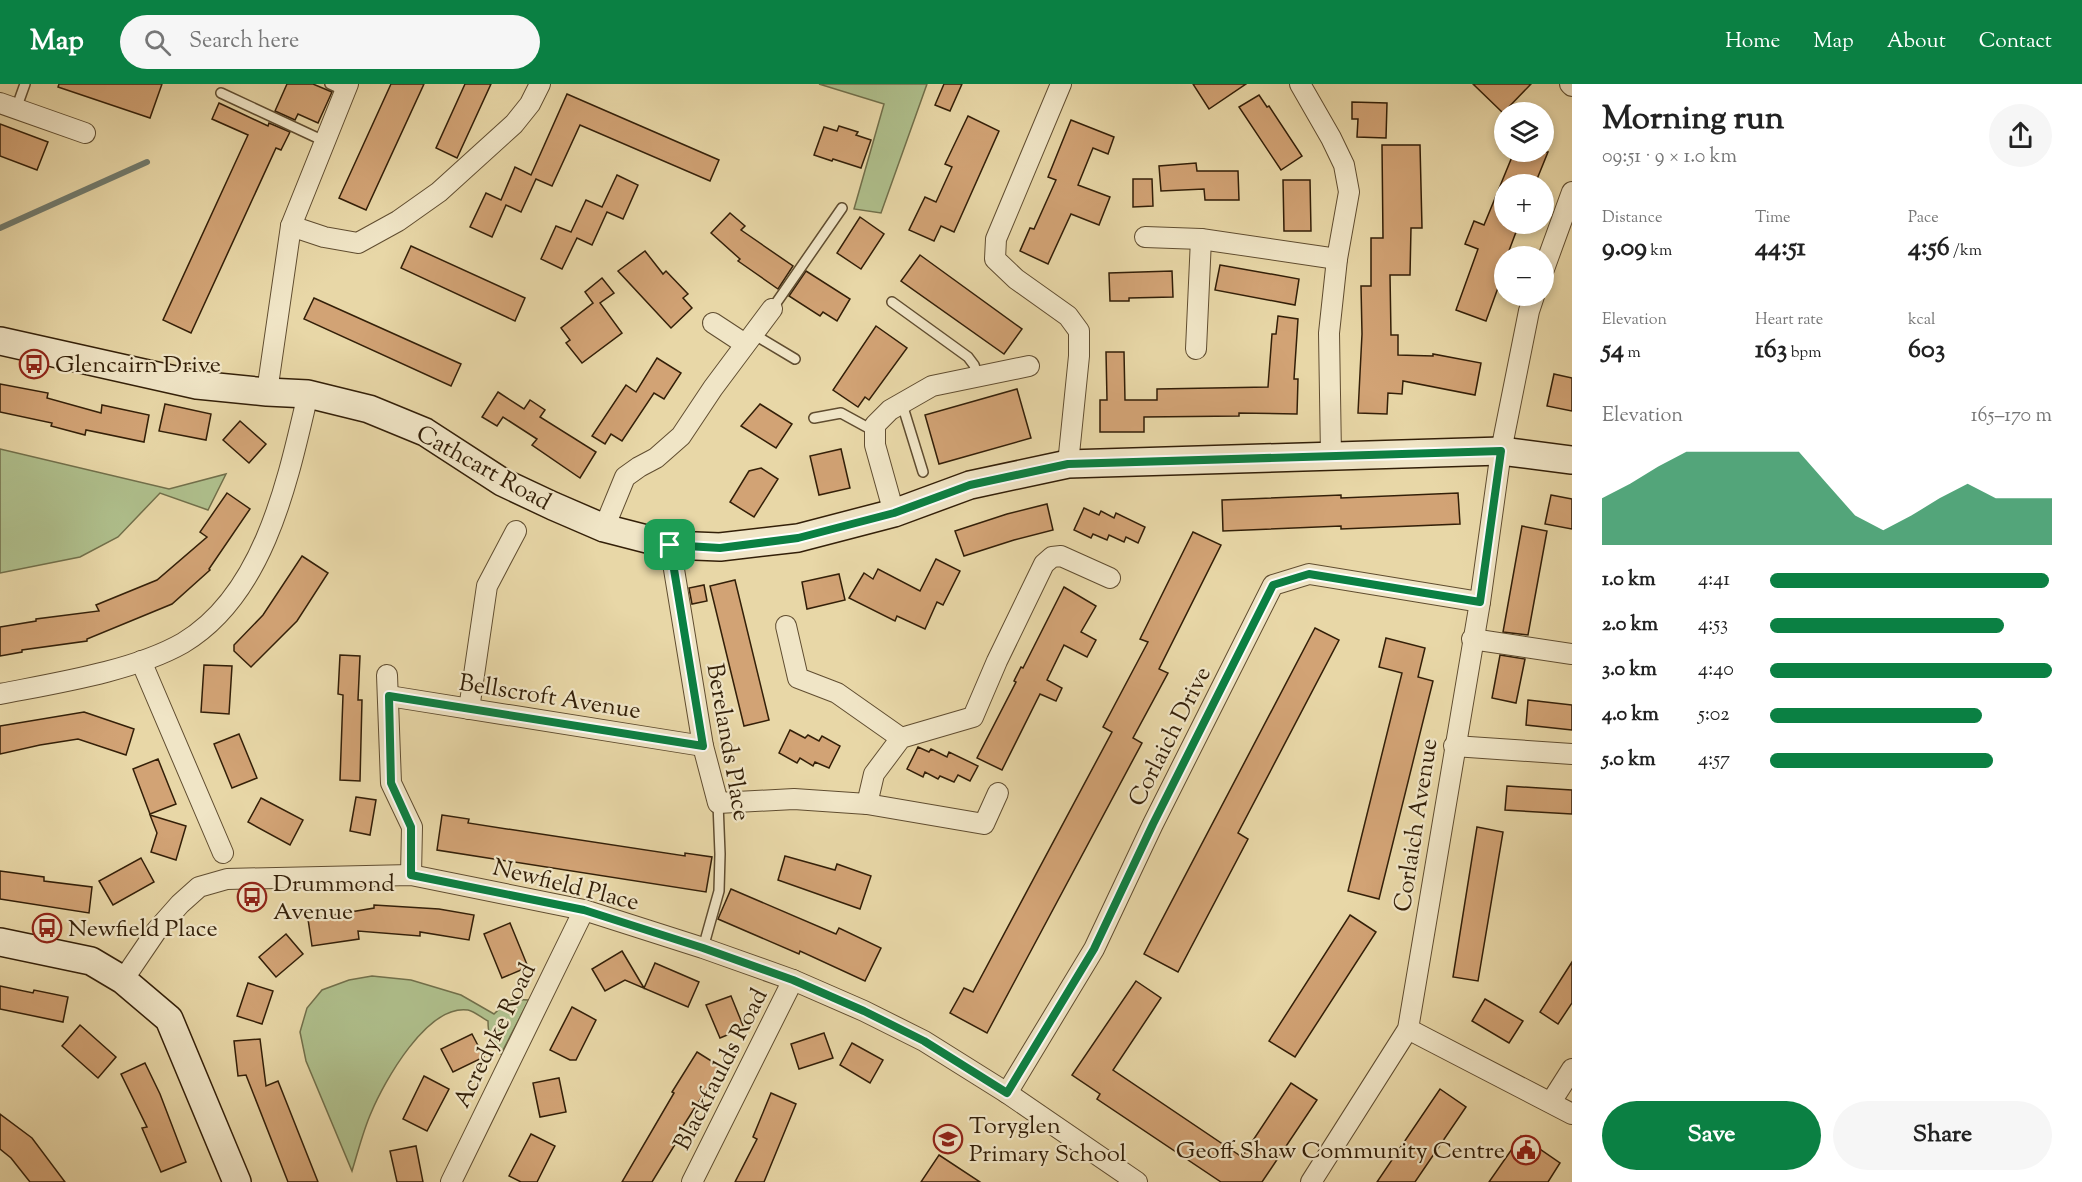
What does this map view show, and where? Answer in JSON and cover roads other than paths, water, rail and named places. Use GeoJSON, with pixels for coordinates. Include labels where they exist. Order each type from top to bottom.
{"type":"FeatureCollection","features":[{"type":"Feature","properties":{"kind":"street"},"geometry":{"type":"LineString","coordinates":[[291,226],[324,237],[358,243],[398,221],[439,192],[514,124],[530,104],[540,84]]}},
{"type":"Feature","properties":{"kind":"street"},"geometry":{"type":"LineString","coordinates":[[1061,84],[996,239],[995,259],[1016,279],[1068,316],[1079,331],[1079,356],[1068,464]]}},
{"type":"Feature","properties":{"kind":"street"},"geometry":{"type":"LineString","coordinates":[[1300,84],[1344,165],[1349,192],[1329,333],[1331,456]]}},
{"type":"Feature","properties":{"kind":"street"},"geometry":{"type":"LineString","coordinates":[[267,393],[291,226],[324,141],[341,86]]}},
{"type":"Feature","properties":{"kind":"street"},"geometry":{"type":"LineString","coordinates":[[8,106],[85,133]]}},
{"type":"Feature","properties":{"kind":"street"},"geometry":{"type":"LineString","coordinates":[[1552,246],[1572,192]]}},
{"type":"Feature","properties":{"kind":"street"},"geometry":{"type":"LineString","coordinates":[[1145,237],[1201,238],[1338,259]]}},
{"type":"Feature","properties":{"kind":"street"},"geometry":{"type":"LineString","coordinates":[[1196,349],[1201,238]]}},
{"type":"Feature","properties":{"kind":"street","name":"Corlaich Avenue"},"geometry":{"type":"LineString","coordinates":[[1311,1182],[1408,1029],[1480,602],[1501,451],[1531,306]]}},
{"type":"Feature","properties":{"kind":"street"},"geometry":{"type":"LineString","coordinates":[[604,528],[625,477],[656,459],[681,436],[772,309]]}},
{"type":"Feature","properties":{"kind":"street"},"geometry":{"type":"LineString","coordinates":[[713,323],[749,339]]}},
{"type":"Feature","properties":{"kind":"street","name":"Cathcart Road"},"geometry":{"type":"LineString","coordinates":[[0,341],[196,385],[267,393],[308,394],[369,409],[425,432],[502,482],[604,528],[670,545],[720,548],[798,538],[894,513],[970,485],[1068,464],[1501,451],[1572,460]]}},
{"type":"Feature","properties":{"kind":"street"},"geometry":{"type":"LineString","coordinates":[[894,513],[875,445],[875,426],[890,410],[932,387],[1029,366]]}},
{"type":"Feature","properties":{"kind":"street"},"geometry":{"type":"LineString","coordinates":[[0,694],[97,674],[141,661],[183,643],[222,614],[257,559],[279,508],[308,394]]}},
{"type":"Feature","properties":{"kind":"street"},"geometry":{"type":"LineString","coordinates":[[469,709],[486,586],[516,531]]}},
{"type":"Feature","properties":{"kind":"street","name":"Berelands Place"},"geometry":{"type":"LineString","coordinates":[[670,545],[703,746],[718,803]]}},
{"type":"Feature","properties":{"kind":"street"},"geometry":{"type":"LineString","coordinates":[[867,804],[874,774],[901,738],[973,717],[997,661],[1044,564],[1052,557],[1061,556],[1110,578]]}},
{"type":"Feature","properties":{"kind":"street","name":"Corlaich Drive"},"geometry":{"type":"LineString","coordinates":[[1007,1093],[1094,949],[1153,824],[1273,585],[1309,574],[1480,602]]}},
{"type":"Feature","properties":{"kind":"street"},"geometry":{"type":"LineString","coordinates":[[786,626],[798,678],[837,693],[901,738]]}},
{"type":"Feature","properties":{"kind":"street"},"geometry":{"type":"LineString","coordinates":[[1472,639],[1572,654]]}},
{"type":"Feature","properties":{"kind":"street"},"geometry":{"type":"LineString","coordinates":[[141,661],[223,853]]}},
{"type":"Feature","properties":{"kind":"street"},"geometry":{"type":"LineString","coordinates":[[387,675],[391,783],[411,827],[411,875]]}},
{"type":"Feature","properties":{"kind":"street","name":"Bellscroft Avenue"},"geometry":{"type":"LineString","coordinates":[[389,696],[703,746]]}},
{"type":"Feature","properties":{"kind":"street"},"geometry":{"type":"LineString","coordinates":[[1454,746],[1572,754]]}},
{"type":"Feature","properties":{"kind":"street"},"geometry":{"type":"LineString","coordinates":[[718,803],[794,799],[867,804],[984,824],[998,793]]}},
{"type":"Feature","properties":{"kind":"street","name":"Newfield Place"},"geometry":{"type":"LineString","coordinates":[[123,980],[157,930],[199,887],[226,879],[411,875],[584,910],[793,980],[864,1011],[924,1041],[1007,1093],[1137,1182]]}},
{"type":"Feature","properties":{"kind":"street","name":"Acredyke Road"},"geometry":{"type":"LineString","coordinates":[[451,1182],[584,910]]}},
{"type":"Feature","properties":{"kind":"street"},"geometry":{"type":"LineString","coordinates":[[0,942],[91,962],[123,980],[169,1019],[237,1182]]}},
{"type":"Feature","properties":{"kind":"street","name":"Blackfaulds Road"},"geometry":{"type":"LineString","coordinates":[[692,1182],[793,980]]}},
{"type":"Feature","properties":{"kind":"street"},"geometry":{"type":"LineString","coordinates":[[1408,1029],[1572,1114]]}},
{"type":"Feature","properties":{"kind":"street"},"geometry":{"type":"LineString","coordinates":[[1551,1102],[1572,1069]]}},
{"type":"Feature","properties":{"kind":"lane"},"geometry":{"type":"LineString","coordinates":[[8,106],[25,84]]}},
{"type":"Feature","properties":{"kind":"lane"},"geometry":{"type":"LineString","coordinates":[[221,93],[324,141]]}},
{"type":"Feature","properties":{"kind":"lane"},"geometry":{"type":"LineString","coordinates":[[772,309],[842,208]]}},
{"type":"Feature","properties":{"kind":"lane"},"geometry":{"type":"LineString","coordinates":[[892,302],[968,357],[978,377]]}},
{"type":"Feature","properties":{"kind":"lane"},"geometry":{"type":"LineString","coordinates":[[749,339],[795,359]]}},
{"type":"Feature","properties":{"kind":"lane"},"geometry":{"type":"LineString","coordinates":[[902,404],[923,472]]}},
{"type":"Feature","properties":{"kind":"lane"},"geometry":{"type":"LineString","coordinates":[[814,418],[841,413],[874,431]]}},
{"type":"Feature","properties":{"kind":"lane","name":"Berelands Place"},"geometry":{"type":"LineString","coordinates":[[703,948],[719,891],[718,803]]}},
{"type":"Feature","properties":{"kind":"waterway"},"geometry":{"type":"LineString","coordinates":[[0,228],[147,162]]}},
{"type":"Feature","properties":{"kind":"place","name":"Glencairn Drive"},"geometry":{"type":"Point","coordinates":[34,364]}},
{"type":"Feature","properties":{"kind":"place","name":"Drummond Avenue"},"geometry":{"type":"Point","coordinates":[252,897]}},
{"type":"Feature","properties":{"kind":"place","name":"Newfield Place"},"geometry":{"type":"Point","coordinates":[47,928]}},
{"type":"Feature","properties":{"kind":"place","name":"Toryglen Primary School"},"geometry":{"type":"Point","coordinates":[948,1139]}},
{"type":"Feature","properties":{"kind":"place","name":"Geoff Shaw Community Centre"},"geometry":{"type":"Point","coordinates":[1526,1150]}}]}
